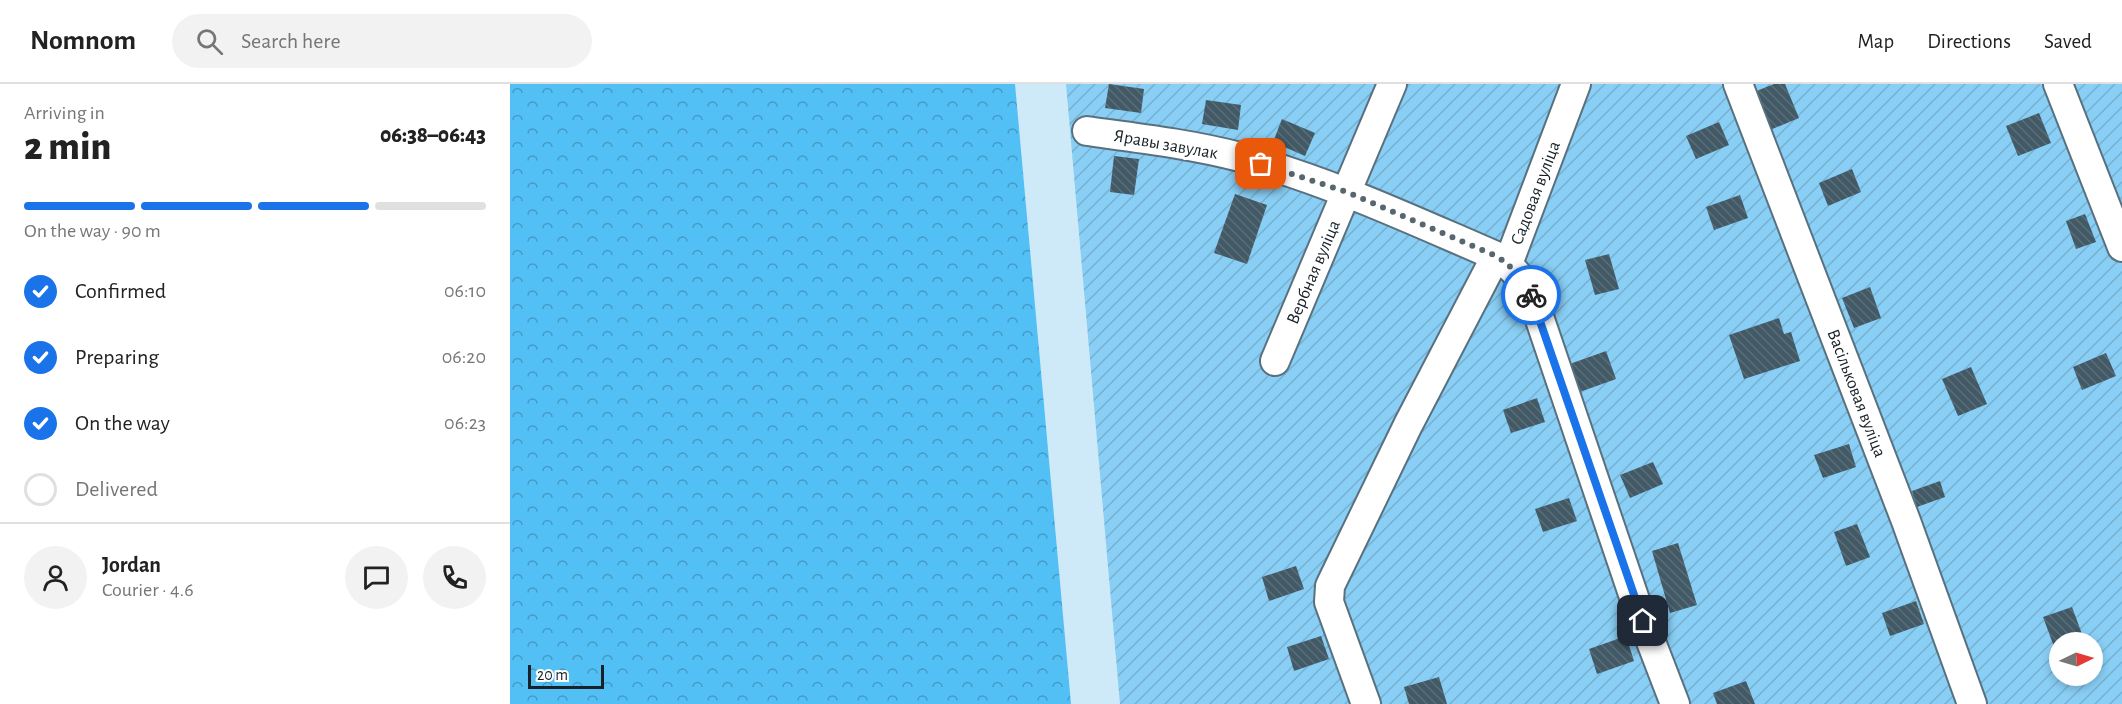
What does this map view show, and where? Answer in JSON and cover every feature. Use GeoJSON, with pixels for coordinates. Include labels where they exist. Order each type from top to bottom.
{"type":"FeatureCollection","features":[{"type":"Feature","properties":{"kind":"street","name":"Вербная вуліца"},"geometry":{"type":"LineString","coordinates":[[1275,361],[1392,84]]}},
{"type":"Feature","properties":{"kind":"street","name":"Садовая вуліца"},"geometry":{"type":"LineString","coordinates":[[1576,84],[1502,260],[1521,277],[1534,302],[1635,600],[1675,704]]}},
{"type":"Feature","properties":{"kind":"street","name":"Васільковая вуліца"},"geometry":{"type":"LineString","coordinates":[[1738,84],[1905,520],[1972,704]]}},
{"type":"Feature","properties":{"kind":"street"},"geometry":{"type":"LineString","coordinates":[[2058,84],[2122,247]]}},
{"type":"Feature","properties":{"kind":"street","name":"Яравы завулак"},"geometry":{"type":"LineString","coordinates":[[1087,130],[1170,142],[1240,158],[1347,192],[1502,260]]}},
{"type":"Feature","properties":{"kind":"street"},"geometry":{"type":"LineString","coordinates":[[1366,704],[1329,602],[1330,586],[1407,425],[1502,260]]}},
{"type":"Feature","properties":{"kind":"green space"},"geometry":{"type":"Polygon","coordinates":[[[510,84],[1015,84],[1071,704],[510,704],[510,84]]]}},
{"type":"Feature","properties":{"kind":"shaded area"},"geometry":{"type":"Polygon","coordinates":[[[1066,84],[2122,84],[2122,704],[1120,704],[1066,84]]]}},
{"type":"Feature","properties":{"kind":"building"},"geometry":{"type":"Polygon","coordinates":[[[1109,84],[1144,89],[1141,113],[1105,108],[1109,84]]]}},
{"type":"Feature","properties":{"kind":"building"},"geometry":{"type":"Polygon","coordinates":[[[1774,84],[1785,84],[1799,118],[1770,130],[1754,92],[1774,84]]]}},
{"type":"Feature","properties":{"kind":"building"},"geometry":{"type":"Polygon","coordinates":[[[1206,100],[1241,105],[1238,130],[1202,124],[1206,100]]]}},
{"type":"Feature","properties":{"kind":"building"},"geometry":{"type":"Polygon","coordinates":[[[2039,113],[2051,143],[2018,156],[2006,126],[2039,113]]]}},
{"type":"Feature","properties":{"kind":"building"},"geometry":{"type":"Polygon","coordinates":[[[1282,119],[1315,133],[1305,156],[1273,142],[1282,119]]]}},
{"type":"Feature","properties":{"kind":"building"},"geometry":{"type":"Polygon","coordinates":[[[1719,122],[1729,145],[1696,159],[1686,136],[1719,122]]]}},
{"type":"Feature","properties":{"kind":"building"},"geometry":{"type":"Polygon","coordinates":[[[1114,156],[1139,159],[1134,195],[1110,192],[1114,156]]]}},
{"type":"Feature","properties":{"kind":"building"},"geometry":{"type":"Polygon","coordinates":[[[1852,169],[1861,192],[1828,206],[1819,183],[1852,169]]]}},
{"type":"Feature","properties":{"kind":"building"},"geometry":{"type":"Polygon","coordinates":[[[1235,194],[1267,205],[1247,264],[1214,253],[1235,194]]]}},
{"type":"Feature","properties":{"kind":"building"},"geometry":{"type":"Polygon","coordinates":[[[1740,195],[1748,218],[1714,230],[1706,207],[1740,195]]]}},
{"type":"Feature","properties":{"kind":"building"},"geometry":{"type":"Polygon","coordinates":[[[2085,214],[2096,242],[2076,249],[2066,221],[2085,214]]]}},
{"type":"Feature","properties":{"kind":"building"},"geometry":{"type":"Polygon","coordinates":[[[1609,254],[1619,289],[1595,295],[1585,260],[1609,254]]]}},
{"type":"Feature","properties":{"kind":"building"},"geometry":{"type":"Polygon","coordinates":[[[1870,287],[1881,318],[1854,328],[1842,298],[1870,287]]]}},
{"type":"Feature","properties":{"kind":"building"},"geometry":{"type":"Polygon","coordinates":[[[1779,318],[1784,334],[1791,332],[1800,361],[1744,379],[1729,335],[1779,318]]]}},
{"type":"Feature","properties":{"kind":"building"},"geometry":{"type":"Polygon","coordinates":[[[1606,351],[1616,379],[1577,393],[1567,365],[1606,351]]]}},
{"type":"Feature","properties":{"kind":"building"},"geometry":{"type":"Polygon","coordinates":[[[2106,353],[2116,376],[2082,390],[2073,367],[2106,353]]]}},
{"type":"Feature","properties":{"kind":"building"},"geometry":{"type":"Polygon","coordinates":[[[1971,367],[1987,404],[1958,416],[1942,379],[1971,367]]]}},
{"type":"Feature","properties":{"kind":"building"},"geometry":{"type":"Polygon","coordinates":[[[1537,398],[1545,422],[1511,433],[1503,410],[1537,398]]]}},
{"type":"Feature","properties":{"kind":"building"},"geometry":{"type":"Polygon","coordinates":[[[1849,444],[1856,467],[1823,478],[1814,455],[1849,444]]]}},
{"type":"Feature","properties":{"kind":"building"},"geometry":{"type":"Polygon","coordinates":[[[1653,462],[1663,484],[1630,498],[1620,475],[1653,462]]]}},
{"type":"Feature","properties":{"kind":"building"},"geometry":{"type":"Polygon","coordinates":[[[1940,481],[1945,497],[1917,507],[1912,491],[1940,481]]]}},
{"type":"Feature","properties":{"kind":"building"},"geometry":{"type":"Polygon","coordinates":[[[1569,498],[1577,521],[1543,532],[1535,509],[1569,498]]]}},
{"type":"Feature","properties":{"kind":"building"},"geometry":{"type":"Polygon","coordinates":[[[1857,524],[1870,557],[1846,566],[1834,532],[1857,524]]]}},
{"type":"Feature","properties":{"kind":"building"},"geometry":{"type":"Polygon","coordinates":[[[1678,543],[1697,605],[1670,613],[1652,551],[1678,543]]]}},
{"type":"Feature","properties":{"kind":"building"},"geometry":{"type":"Polygon","coordinates":[[[1296,566],[1304,589],[1269,601],[1262,577],[1296,566]]]}},
{"type":"Feature","properties":{"kind":"building"},"geometry":{"type":"Polygon","coordinates":[[[1916,601],[1924,624],[1890,636],[1882,613],[1916,601]]]}},
{"type":"Feature","properties":{"kind":"building"},"geometry":{"type":"Polygon","coordinates":[[[2072,607],[2081,632],[2049,633],[2043,617],[2072,607]]]}},
{"type":"Feature","properties":{"kind":"building"},"geometry":{"type":"Polygon","coordinates":[[[1321,636],[1329,659],[1294,671],[1287,647],[1321,636]]]}},
{"type":"Feature","properties":{"kind":"building"},"geometry":{"type":"Polygon","coordinates":[[[1626,636],[1634,661],[1597,674],[1589,649],[1626,636]]]}},
{"type":"Feature","properties":{"kind":"building"},"geometry":{"type":"Polygon","coordinates":[[[1439,677],[1447,704],[1409,704],[1404,687],[1439,677]]]}},
{"type":"Feature","properties":{"kind":"building"},"geometry":{"type":"Polygon","coordinates":[[[1746,681],[1755,704],[1717,704],[1713,693],[1746,681]]]}},
{"type":"Feature","properties":{"kind":"way so far"},"geometry":{"type":"LineString","coordinates":[[1261,164],[1347,192],[1496,256],[1521,277],[1531,295]]}},
{"type":"Feature","properties":{"kind":"route"},"geometry":{"type":"LineString","coordinates":[[1531,295],[1643,621]]}}]}
